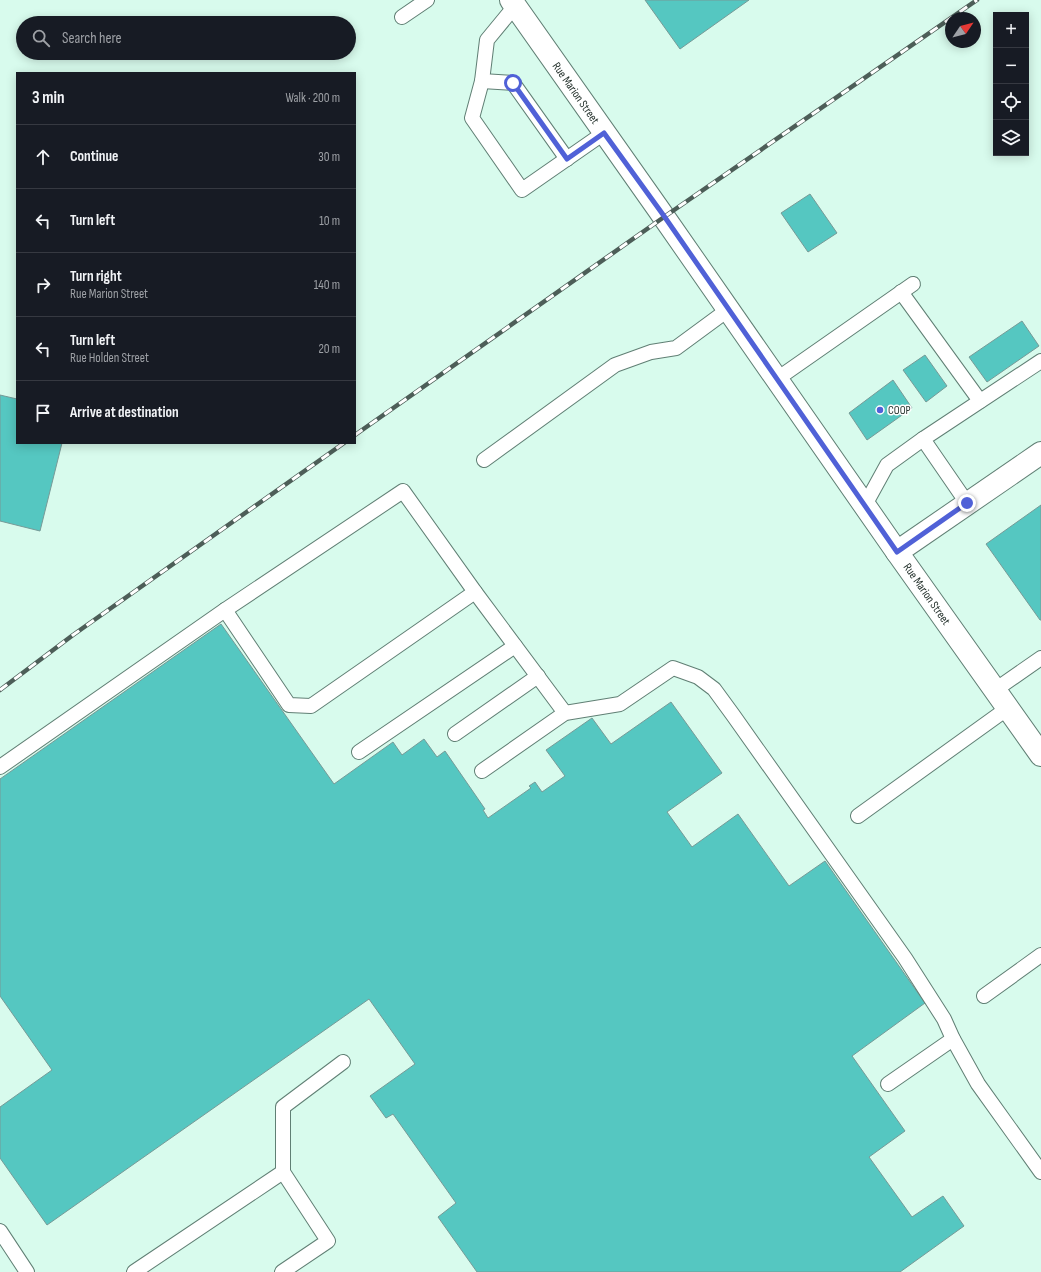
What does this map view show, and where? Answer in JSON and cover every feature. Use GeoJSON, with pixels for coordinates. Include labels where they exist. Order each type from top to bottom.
{"type":"FeatureCollection","features":[{"type":"Feature","properties":{"kind":"main road","name":"Rue Marion Street"},"geometry":{"type":"LineString","coordinates":[[513,3],[897,552],[1041,755]]}},
{"type":"Feature","properties":{"kind":"main road"},"geometry":{"type":"LineString","coordinates":[[897,552],[1041,453]]}},
{"type":"Feature","properties":{"kind":"lane"},"geometry":{"type":"LineString","coordinates":[[402,17],[426,0]]}},
{"type":"Feature","properties":{"kind":"lane"},"geometry":{"type":"LineString","coordinates":[[513,3],[487,40],[482,81],[472,118],[522,190],[604,133]]}},
{"type":"Feature","properties":{"kind":"lane"},"geometry":{"type":"LineString","coordinates":[[482,81],[513,83],[567,159]]}},
{"type":"Feature","properties":{"kind":"lane"},"geometry":{"type":"LineString","coordinates":[[777,379],[913,284]]}},
{"type":"Feature","properties":{"kind":"lane"},"geometry":{"type":"LineString","coordinates":[[901,292],[980,401]]}},
{"type":"Feature","properties":{"kind":"lane"},"geometry":{"type":"LineString","coordinates":[[484,460],[615,365],[651,352],[676,348],[729,310]]}},
{"type":"Feature","properties":{"kind":"lane"},"geometry":{"type":"LineString","coordinates":[[865,505],[887,465],[1041,361]]}},
{"type":"Feature","properties":{"kind":"lane"},"geometry":{"type":"LineString","coordinates":[[924,439],[967,503]]}},
{"type":"Feature","properties":{"kind":"lane"},"geometry":{"type":"LineString","coordinates":[[0,767],[225,610],[403,491],[475,592],[565,713]]}},
{"type":"Feature","properties":{"kind":"lane"},"geometry":{"type":"LineString","coordinates":[[225,610],[289,704],[311,706],[475,592]]}},
{"type":"Feature","properties":{"kind":"lane"},"geometry":{"type":"LineString","coordinates":[[359,752],[515,646]]}},
{"type":"Feature","properties":{"kind":"lane"},"geometry":{"type":"LineString","coordinates":[[995,690],[1041,658]]}},
{"type":"Feature","properties":{"kind":"lane"},"geometry":{"type":"LineString","coordinates":[[482,771],[565,713],[620,704],[673,668],[698,676],[714,688],[905,958],[944,1019],[953,1040],[978,1084],[1041,1172]]}},
{"type":"Feature","properties":{"kind":"lane"},"geometry":{"type":"LineString","coordinates":[[455,734],[538,676]]}},
{"type":"Feature","properties":{"kind":"lane"},"geometry":{"type":"LineString","coordinates":[[858,816],[1008,708]]}},
{"type":"Feature","properties":{"kind":"lane"},"geometry":{"type":"LineString","coordinates":[[984,996],[1041,956]]}},
{"type":"Feature","properties":{"kind":"lane"},"geometry":{"type":"LineString","coordinates":[[888,1084],[953,1040]]}},
{"type":"Feature","properties":{"kind":"lane"},"geometry":{"type":"LineString","coordinates":[[282,1272],[328,1241],[283,1172],[283,1107],[343,1062]]}},
{"type":"Feature","properties":{"kind":"lane"},"geometry":{"type":"LineString","coordinates":[[134,1272],[283,1172]]}},
{"type":"Feature","properties":{"kind":"lane"},"geometry":{"type":"LineString","coordinates":[[0,1231],[27,1272]]}},
{"type":"Feature","properties":{"kind":"building"},"geometry":{"type":"Polygon","coordinates":[[[645,0],[749,0],[680,49],[645,0]]]}},
{"type":"Feature","properties":{"kind":"building"},"geometry":{"type":"Polygon","coordinates":[[[810,194],[837,233],[808,252],[781,213],[810,194]]]}},
{"type":"Feature","properties":{"kind":"building"},"geometry":{"type":"Polygon","coordinates":[[[1022,321],[1039,346],[987,382],[969,357],[1022,321]]]}},
{"type":"Feature","properties":{"kind":"building"},"geometry":{"type":"Polygon","coordinates":[[[925,355],[947,386],[926,402],[903,370],[925,355]]]}},
{"type":"Feature","properties":{"kind":"building","name":"COOP"},"geometry":{"type":"Polygon","coordinates":[[[893,380],[912,408],[867,440],[849,413],[893,380]]]}},
{"type":"Feature","properties":{"kind":"building"},"geometry":{"type":"Polygon","coordinates":[[[0,395],[16,399],[16,444],[62,444],[40,531],[0,521],[0,395]]]}},
{"type":"Feature","properties":{"kind":"building"},"geometry":{"type":"Polygon","coordinates":[[[1041,505],[1041,620],[1040,620],[986,544],[1041,505]]]}},
{"type":"Feature","properties":{"kind":"building"},"geometry":{"type":"Polygon","coordinates":[[[221,624],[334,784],[393,742],[402,755],[424,739],[437,757],[445,751],[485,809],[483,810],[488,818],[531,788],[529,786],[535,782],[542,792],[565,776],[546,750],[592,718],[611,744],[671,702],[722,773],[667,812],[692,847],[738,814],[789,886],[825,861],[925,1003],[852,1056],[905,1131],[869,1157],[912,1217],[943,1196],[964,1226],[900,1272],[477,1272],[438,1217],[456,1203],[393,1114],[386,1118],[370,1096],[415,1064],[369,999],[47,1225],[0,1158],[0,1107],[52,1070],[0,996],[0,779],[221,624]]]}},
{"type":"Feature","properties":{"kind":"railway"},"geometry":{"type":"LineString","coordinates":[[356,434],[664,217],[977,0]]}},
{"type":"Feature","properties":{"kind":"railway"},"geometry":{"type":"LineString","coordinates":[[0,690],[73,635],[343,444]]}},
{"type":"Feature","properties":{"kind":"place","name":"COOP"},"geometry":{"type":"Point","coordinates":[880,410]}},
{"type":"Feature","properties":{"kind":"route"},"geometry":{"type":"LineString","coordinates":[[513,83],[567,159],[604,133],[664,216],[897,552],[967,503]]}}]}
